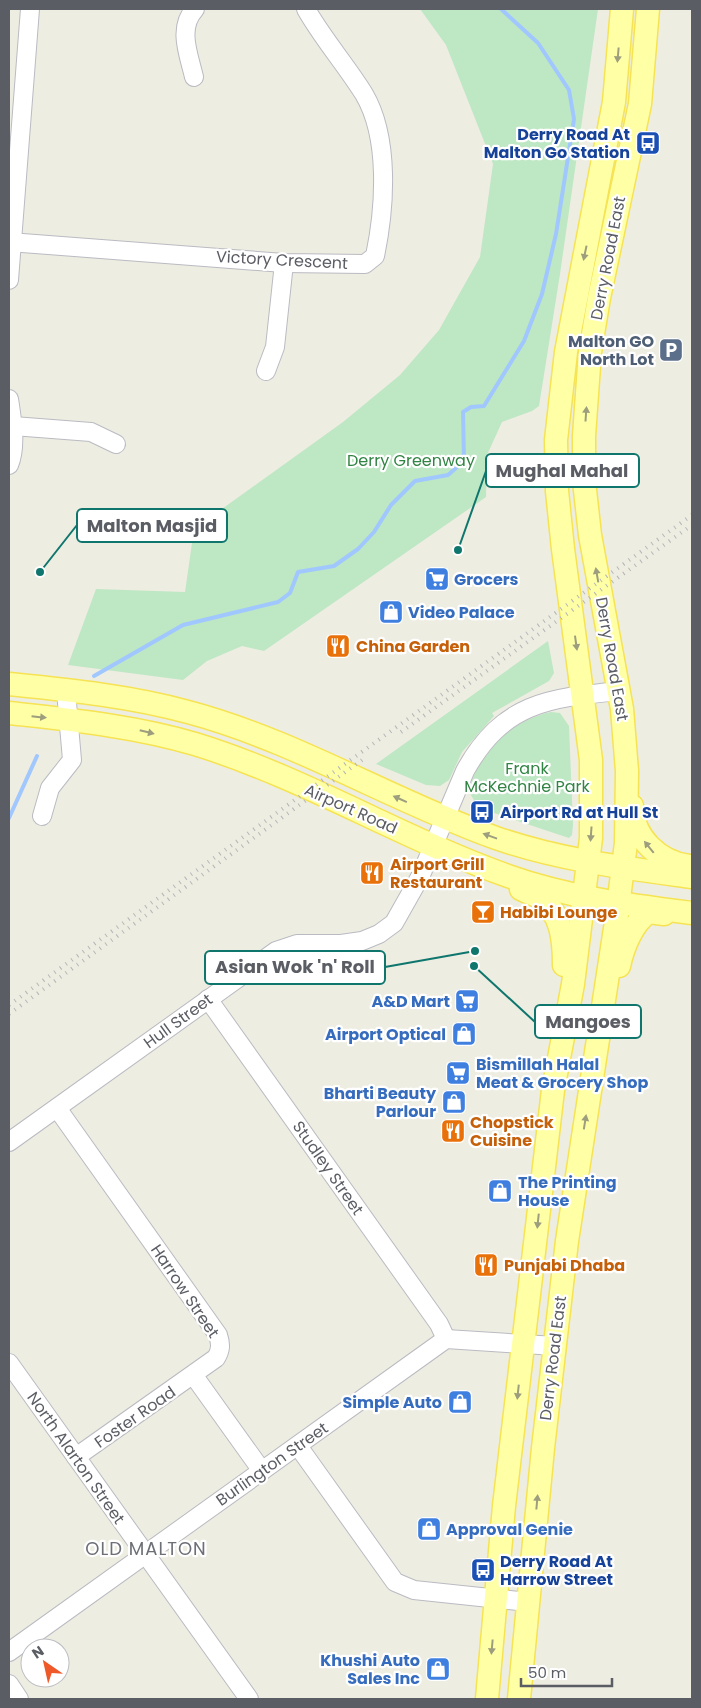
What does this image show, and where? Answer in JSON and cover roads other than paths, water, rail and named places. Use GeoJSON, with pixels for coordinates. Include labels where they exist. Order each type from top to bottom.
{"type":"FeatureCollection","features":[{"type":"Feature","properties":{"kind":"main road","name":"Derry Road East"},"geometry":{"type":"LineString","coordinates":[[487,1699],[523,1344],[554,1090],[573,984],[588,861],[592,786],[584,695],[561,530],[557,491],[556,440],[566,352],[614,102],[622,9]]}},
{"type":"Feature","properties":{"kind":"main road","name":"Derry Road East"},"geometry":{"type":"LineString","coordinates":[[519,1699],[542,1448],[567,1241],[623,867],[627,816],[627,771],[620,692],[590,535],[584,481],[584,436],[590,352],[599,298],[640,104],[648,9]]}},
{"type":"Feature","properties":{"kind":"main road","name":"Airport Road"},"geometry":{"type":"LineString","coordinates":[[9,684],[140,701],[212,720],[273,742],[445,818],[498,839],[567,858],[692,877]]}},
{"type":"Feature","properties":{"kind":"main road","name":"Airport Road"},"geometry":{"type":"LineString","coordinates":[[9,713],[131,728],[194,744],[230,756],[433,846],[506,875],[551,889],[584,896],[692,913]]}},
{"type":"Feature","properties":{"kind":"main road"},"geometry":{"type":"LineString","coordinates":[[627,771],[631,776],[632,810],[645,841],[654,853],[678,864],[692,866]]}},
{"type":"Feature","properties":{"kind":"main road"},"geometry":{"type":"LineString","coordinates":[[506,875],[509,882],[544,902],[556,917],[564,936],[564,970],[573,984]]}},
{"type":"Feature","properties":{"kind":"main road"},"geometry":{"type":"LineString","coordinates":[[600,1013],[614,1001],[622,954],[628,940],[644,915],[649,912],[692,917]]}},
{"type":"Feature","properties":{"kind":"street"},"geometry":{"type":"LineString","coordinates":[[9,280],[10,242],[30,9]]}},
{"type":"Feature","properties":{"kind":"street"},"geometry":{"type":"LineString","coordinates":[[194,77],[185,33],[186,19],[195,9]]}},
{"type":"Feature","properties":{"kind":"street","name":"Victory Crescent"},"geometry":{"type":"LineString","coordinates":[[10,242],[284,263],[365,264],[375,256],[378,243],[383,168],[380,143],[374,119],[365,96],[306,9]]}},
{"type":"Feature","properties":{"kind":"street"},"geometry":{"type":"LineString","coordinates":[[266,371],[275,347],[284,263]]}},
{"type":"Feature","properties":{"kind":"street"},"geometry":{"type":"LineString","coordinates":[[9,399],[13,426],[9,465]]}},
{"type":"Feature","properties":{"kind":"street"},"geometry":{"type":"LineString","coordinates":[[13,426],[91,432],[116,444]]}},
{"type":"Feature","properties":{"kind":"street"},"geometry":{"type":"LineString","coordinates":[[42,816],[50,788],[72,760],[66,691]]}},
{"type":"Feature","properties":{"kind":"street","name":"Hull Street"},"geometry":{"type":"LineString","coordinates":[[9,1142],[280,949],[297,944],[357,942],[371,938],[387,929],[394,923],[408,901],[465,771],[491,734],[514,716],[536,705],[562,697],[620,692]]}},
{"type":"Feature","properties":{"kind":"street","name":"Studley Street"},"geometry":{"type":"LineString","coordinates":[[208,999],[430,1312],[446,1339]]}},
{"type":"Feature","properties":{"kind":"street","name":"Harrow Street"},"geometry":{"type":"LineString","coordinates":[[57,1108],[218,1335],[220,1351],[216,1358],[194,1376]]}},
{"type":"Feature","properties":{"kind":"street"},"geometry":{"type":"LineString","coordinates":[[446,1339],[555,1346]]}},
{"type":"Feature","properties":{"kind":"street","name":"Burlington Street"},"geometry":{"type":"LineString","coordinates":[[9,1652],[446,1339]]}},
{"type":"Feature","properties":{"kind":"street","name":"North Alarton Street"},"geometry":{"type":"LineString","coordinates":[[9,1362],[249,1699]]}},
{"type":"Feature","properties":{"kind":"street"},"geometry":{"type":"LineString","coordinates":[[194,1376],[262,1471]]}},
{"type":"Feature","properties":{"kind":"street","name":"Foster Road"},"geometry":{"type":"LineString","coordinates":[[76,1457],[194,1376]]}},
{"type":"Feature","properties":{"kind":"street"},"geometry":{"type":"LineString","coordinates":[[298,1446],[396,1582],[414,1590],[528,1602]]}},
{"type":"Feature","properties":{"kind":"street"},"geometry":{"type":"LineString","coordinates":[[9,1684],[19,1699]]}},
{"type":"Feature","properties":{"kind":"waterway"},"geometry":{"type":"LineString","coordinates":[[94,676],[183,625],[278,602],[290,593],[298,572],[334,566],[358,549],[374,532],[391,505],[415,481],[448,475],[464,461],[463,412],[471,407],[484,406],[524,341],[542,294],[556,234],[574,119],[569,90],[538,43],[501,9]]}},
{"type":"Feature","properties":{"kind":"waterway"},"geometry":{"type":"LineString","coordinates":[[9,818],[37,756]]}},
{"type":"Feature","properties":{"kind":"railway"},"geometry":{"type":"LineString","coordinates":[[9,1005],[692,515]]}},
{"type":"Feature","properties":{"kind":"railway"},"geometry":{"type":"LineString","coordinates":[[401,732],[692,525]]}},
{"type":"Feature","properties":{"kind":"railway"},"geometry":{"type":"LineString","coordinates":[[9,1014],[362,760]]}},
{"type":"Feature","properties":{"kind":"place","name":"Derry Road At Malton Go Station"},"geometry":{"type":"Point","coordinates":[648,143]}},
{"type":"Feature","properties":{"kind":"place","name":"Malton GO North Lot"},"geometry":{"type":"Point","coordinates":[671,350]}},
{"type":"Feature","properties":{"kind":"place","name":"Mughal Mahal"},"geometry":{"type":"Point","coordinates":[458,550]}},
{"type":"Feature","properties":{"kind":"place","name":"Malton Masjid"},"geometry":{"type":"Point","coordinates":[40,572]}},
{"type":"Feature","properties":{"kind":"place","name":"Grocers"},"geometry":{"type":"Point","coordinates":[437,579]}},
{"type":"Feature","properties":{"kind":"place","name":"Video Palace"},"geometry":{"type":"Point","coordinates":[391,612]}},
{"type":"Feature","properties":{"kind":"place","name":"China Garden"},"geometry":{"type":"Point","coordinates":[338,646]}},
{"type":"Feature","properties":{"kind":"place","name":"Airport Rd at Hull St"},"geometry":{"type":"Point","coordinates":[482,812]}},
{"type":"Feature","properties":{"kind":"place","name":"Airport Grill Restaurant"},"geometry":{"type":"Point","coordinates":[372,873]}},
{"type":"Feature","properties":{"kind":"place","name":"Habibi Lounge"},"geometry":{"type":"Point","coordinates":[483,912]}},
{"type":"Feature","properties":{"kind":"place","name":"Asian Wok 'n' Roll"},"geometry":{"type":"Point","coordinates":[475,951]}},
{"type":"Feature","properties":{"kind":"place","name":"Mangoes"},"geometry":{"type":"Point","coordinates":[474,966]}},
{"type":"Feature","properties":{"kind":"place","name":"A&D Mart"},"geometry":{"type":"Point","coordinates":[467,1001]}},
{"type":"Feature","properties":{"kind":"place","name":"Airport Optical"},"geometry":{"type":"Point","coordinates":[464,1034]}},
{"type":"Feature","properties":{"kind":"place","name":"Bismillah Halal Meat & Grocery Shop"},"geometry":{"type":"Point","coordinates":[458,1073]}},
{"type":"Feature","properties":{"kind":"place","name":"Bharti Beauty Parlour"},"geometry":{"type":"Point","coordinates":[454,1102]}},
{"type":"Feature","properties":{"kind":"place","name":"Chopstick Cuisine"},"geometry":{"type":"Point","coordinates":[453,1131]}},
{"type":"Feature","properties":{"kind":"place","name":"The Printing House"},"geometry":{"type":"Point","coordinates":[500,1191]}},
{"type":"Feature","properties":{"kind":"place","name":"Punjabi Dhaba"},"geometry":{"type":"Point","coordinates":[486,1265]}},
{"type":"Feature","properties":{"kind":"place","name":"Simple Auto"},"geometry":{"type":"Point","coordinates":[460,1402]}},
{"type":"Feature","properties":{"kind":"place","name":"Approval Genie"},"geometry":{"type":"Point","coordinates":[429,1529]}},
{"type":"Feature","properties":{"kind":"place","name":"Derry Road At Harrow Street"},"geometry":{"type":"Point","coordinates":[483,1570]}},
{"type":"Feature","properties":{"kind":"place","name":"Khushi Auto Sales Inc"},"geometry":{"type":"Point","coordinates":[438,1669]}},
{"type":"Feature","properties":{"kind":"district","name":"OLD MALTON"},"geometry":{"type":"Point","coordinates":[146,1548]}},
{"type":"Feature","properties":{"kind":"park label","name":"Derry Greenway"},"geometry":{"type":"Point","coordinates":[411,460]}},
{"type":"Feature","properties":{"kind":"park label","name":"Frank McKechnie Park"},"geometry":{"type":"Point","coordinates":[527,777]}}]}
